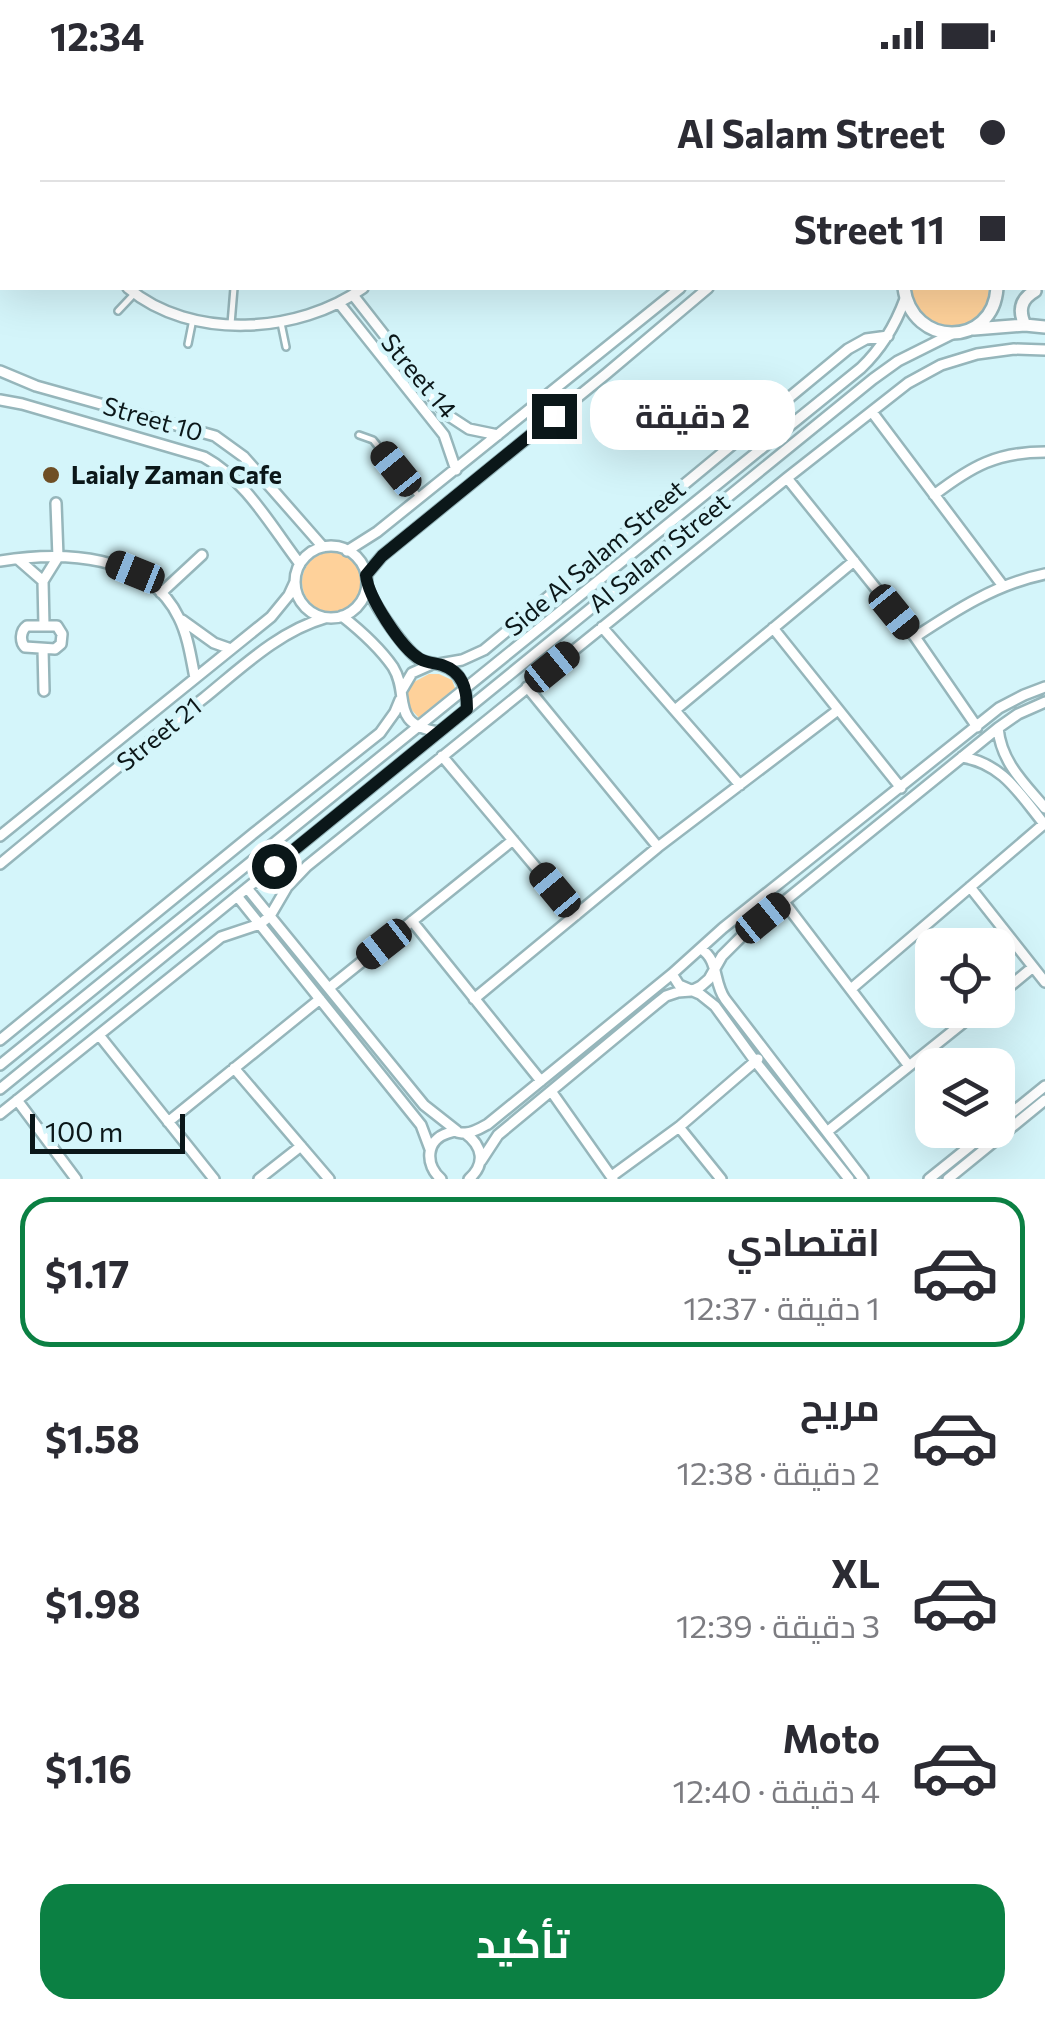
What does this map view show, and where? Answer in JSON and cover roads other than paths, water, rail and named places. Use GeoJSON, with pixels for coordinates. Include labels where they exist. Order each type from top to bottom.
{"type":"FeatureCollection","features":[{"type":"Feature","properties":{"kind":"street"},"geometry":{"type":"LineString","coordinates":[[132,290],[173,313],[231,324],[305,318],[360,290]]}},
{"type":"Feature","properties":{"kind":"street"},"geometry":{"type":"LineString","coordinates":[[348,551],[456,470],[678,290]]}},
{"type":"Feature","properties":{"kind":"street"},"geometry":{"type":"LineString","coordinates":[[467,709],[466,687],[456,673],[413,654],[382,614],[367,580],[358,558],[332,546],[306,556],[300,564],[296,592],[307,609],[326,618],[342,616],[357,608],[366,593],[367,580],[382,556],[706,290]]}},
{"type":"Feature","properties":{"kind":"street"},"geometry":{"type":"LineString","coordinates":[[970,330],[992,308],[996,290]]}},
{"type":"Feature","properties":{"kind":"street"},"geometry":{"type":"LineString","coordinates":[[1025,325],[1022,305],[1027,296],[1037,291]]}},
{"type":"Feature","properties":{"kind":"street"},"geometry":{"type":"LineString","coordinates":[[905,293],[912,314],[938,332],[1045,327]]}},
{"type":"Feature","properties":{"kind":"street","name":"Al Salam Street"},"geometry":{"type":"LineString","coordinates":[[0,1065],[861,368],[888,336],[905,293]]}},
{"type":"Feature","properties":{"kind":"street","name":"Street 14"},"geometry":{"type":"LineString","coordinates":[[353,294],[446,414],[469,429],[498,436]]}},
{"type":"Feature","properties":{"kind":"street","name":"Street 14"},"geometry":{"type":"LineString","coordinates":[[339,303],[444,435],[456,470]]}},
{"type":"Feature","properties":{"kind":"street","name":"Al Salam Street"},"geometry":{"type":"LineString","coordinates":[[0,1090],[873,379],[898,361],[954,334]]}},
{"type":"Feature","properties":{"kind":"street","name":"Side Al Salam Street"},"geometry":{"type":"LineString","coordinates":[[436,664],[473,656],[513,628],[544,598],[848,349],[866,339],[888,336]]}},
{"type":"Feature","properties":{"kind":"street"},"geometry":{"type":"LineString","coordinates":[[0,1114],[221,937],[260,924],[270,916],[296,875],[908,383],[977,354],[1045,350]]}},
{"type":"Feature","properties":{"kind":"street","name":"Street 10"},"geometry":{"type":"LineString","coordinates":[[0,371],[36,386],[214,436],[244,457],[323,547]]}},
{"type":"Feature","properties":{"kind":"street","name":"Street 10"},"geometry":{"type":"LineString","coordinates":[[0,400],[218,464],[241,486],[300,564]]}},
{"type":"Feature","properties":{"kind":"street"},"geometry":{"type":"LineString","coordinates":[[542,400],[554,416]]}},
{"type":"Feature","properties":{"kind":"street"},"geometry":{"type":"LineString","coordinates":[[872,412],[1003,586]]}},
{"type":"Feature","properties":{"kind":"street"},"geometry":{"type":"LineString","coordinates":[[934,495],[989,460],[1018,452],[1045,452]]}},
{"type":"Feature","properties":{"kind":"street"},"geometry":{"type":"LineString","coordinates":[[787,478],[915,638],[977,727]]}},
{"type":"Feature","properties":{"kind":"street"},"geometry":{"type":"LineString","coordinates":[[44,626],[43,582],[58,557],[56,503]]}},
{"type":"Feature","properties":{"kind":"street"},"geometry":{"type":"LineString","coordinates":[[161,592],[202,555]]}},
{"type":"Feature","properties":{"kind":"street"},"geometry":{"type":"LineString","coordinates":[[0,561],[58,557],[115,564],[135,572],[161,592],[180,618],[214,643],[231,649]]}},
{"type":"Feature","properties":{"kind":"street"},"geometry":{"type":"LineString","coordinates":[[17,558],[43,582]]}},
{"type":"Feature","properties":{"kind":"street"},"geometry":{"type":"LineString","coordinates":[[675,710],[854,560]]}},
{"type":"Feature","properties":{"kind":"street"},"geometry":{"type":"LineString","coordinates":[[915,638],[962,606],[1003,586],[1045,574]]}},
{"type":"Feature","properties":{"kind":"street","name":"Street 21"},"geometry":{"type":"LineString","coordinates":[[0,836],[281,606],[295,582]]}},
{"type":"Feature","properties":{"kind":"street"},"geometry":{"type":"LineString","coordinates":[[342,616],[369,638],[391,665],[406,714],[418,725],[439,732]]}},
{"type":"Feature","properties":{"kind":"street"},"geometry":{"type":"LineString","coordinates":[[180,618],[195,678]]}},
{"type":"Feature","properties":{"kind":"street","name":"Street 21"},"geometry":{"type":"LineString","coordinates":[[0,864],[274,643],[298,628],[326,618]]}},
{"type":"Feature","properties":{"kind":"street"},"geometry":{"type":"LineString","coordinates":[[27,626],[44,626],[61,629],[62,644],[55,649],[25,648],[22,634],[27,626]]}},
{"type":"Feature","properties":{"kind":"street"},"geometry":{"type":"LineString","coordinates":[[602,627],[740,785]]}},
{"type":"Feature","properties":{"kind":"street"},"geometry":{"type":"LineString","coordinates":[[513,628],[524,641]]}},
{"type":"Feature","properties":{"kind":"street"},"geometry":{"type":"LineString","coordinates":[[773,628],[901,788]]}},
{"type":"Feature","properties":{"kind":"street"},"geometry":{"type":"LineString","coordinates":[[43,649],[44,691]]}},
{"type":"Feature","properties":{"kind":"street"},"geometry":{"type":"LineString","coordinates":[[0,1040],[380,734],[412,674],[436,664]]}},
{"type":"Feature","properties":{"kind":"street"},"geometry":{"type":"LineString","coordinates":[[527,687],[658,848]]}},
{"type":"Feature","properties":{"kind":"street"},"geometry":{"type":"LineString","coordinates":[[436,1178],[429,1158],[436,1140],[445,1133],[488,1124],[723,928],[999,708],[1045,687]]}},
{"type":"Feature","properties":{"kind":"street"},"geometry":{"type":"LineString","coordinates":[[469,1179],[479,1170],[498,1135],[551,1090],[666,996],[701,986],[732,944],[998,728],[1045,702]]}},
{"type":"Feature","properties":{"kind":"street"},"geometry":{"type":"LineString","coordinates":[[474,998],[658,848],[838,710]]}},
{"type":"Feature","properties":{"kind":"street"},"geometry":{"type":"LineString","coordinates":[[998,728],[1011,768],[1045,808]]}},
{"type":"Feature","properties":{"kind":"street"},"geometry":{"type":"LineString","coordinates":[[442,756],[576,915]]}},
{"type":"Feature","properties":{"kind":"street"},"geometry":{"type":"LineString","coordinates":[[851,990],[1045,824],[1003,774],[962,757]]}},
{"type":"Feature","properties":{"kind":"street"},"geometry":{"type":"LineString","coordinates":[[340,764],[352,780]]}},
{"type":"Feature","properties":{"kind":"street"},"geometry":{"type":"LineString","coordinates":[[76,772],[90,790]]}},
{"type":"Feature","properties":{"kind":"street"},"geometry":{"type":"LineString","coordinates":[[329,988],[513,840]]}},
{"type":"Feature","properties":{"kind":"street"},"geometry":{"type":"LineString","coordinates":[[970,887],[1045,982]]}},
{"type":"Feature","properties":{"kind":"street"},"geometry":{"type":"LineString","coordinates":[[247,888],[424,1104],[474,1140],[480,1150],[479,1170]]}},
{"type":"Feature","properties":{"kind":"street"},"geometry":{"type":"LineString","coordinates":[[237,896],[421,1126],[430,1149]]}},
{"type":"Feature","properties":{"kind":"street"},"geometry":{"type":"LineString","coordinates":[[784,902],[909,1066]]}},
{"type":"Feature","properties":{"kind":"street"},"geometry":{"type":"LineString","coordinates":[[412,921],[541,1081]]}},
{"type":"Feature","properties":{"kind":"street"},"geometry":{"type":"LineString","coordinates":[[701,948],[711,956],[718,990],[864,1179]]}},
{"type":"Feature","properties":{"kind":"street"},"geometry":{"type":"LineString","coordinates":[[1015,982],[1033,967]]}},
{"type":"Feature","properties":{"kind":"street"},"geometry":{"type":"LineString","coordinates":[[672,974],[680,985],[715,1006],[849,1179]]}},
{"type":"Feature","properties":{"kind":"street"},"geometry":{"type":"LineString","coordinates":[[168,1122],[320,999]]}},
{"type":"Feature","properties":{"kind":"street"},"geometry":{"type":"LineString","coordinates":[[828,1130],[956,1028]]}},
{"type":"Feature","properties":{"kind":"street"},"geometry":{"type":"LineString","coordinates":[[99,1035],[214,1179]]}},
{"type":"Feature","properties":{"kind":"street"},"geometry":{"type":"LineString","coordinates":[[551,1090],[612,1177],[766,1052]]}},
{"type":"Feature","properties":{"kind":"street"},"geometry":{"type":"LineString","coordinates":[[234,1068],[329,1179]]}},
{"type":"Feature","properties":{"kind":"street"},"geometry":{"type":"LineString","coordinates":[[1015,1110],[1045,1086]]}},
{"type":"Feature","properties":{"kind":"street"},"geometry":{"type":"LineString","coordinates":[[17,1100],[76,1179]]}},
{"type":"Feature","properties":{"kind":"street"},"geometry":{"type":"LineString","coordinates":[[948,1179],[1045,1100]]}},
{"type":"Feature","properties":{"kind":"street"},"geometry":{"type":"LineString","coordinates":[[679,1126],[721,1179]]}},
{"type":"Feature","properties":{"kind":"street"},"geometry":{"type":"LineString","coordinates":[[259,1179],[301,1146]]}},
{"type":"Feature","properties":{"kind":"street"},"geometry":{"type":"LineString","coordinates":[[930,1179],[968,1148]]}},
{"type":"Feature","properties":{"kind":"lane"},"geometry":{"type":"LineString","coordinates":[[118,311],[132,290]]}},
{"type":"Feature","properties":{"kind":"lane"},"geometry":{"type":"LineString","coordinates":[[231,324],[234,290]]}},
{"type":"Feature","properties":{"kind":"lane"},"geometry":{"type":"LineString","coordinates":[[188,344],[194,318]]}},
{"type":"Feature","properties":{"kind":"lane"},"geometry":{"type":"LineString","coordinates":[[280,322],[286,346]]}},
{"type":"Feature","properties":{"kind":"lane"},"geometry":{"type":"LineString","coordinates":[[359,436],[373,440],[420,498]]}},
{"type":"Feature","properties":{"kind":"place","name":"Laialy Zaman Cafe"},"geometry":{"type":"Point","coordinates":[51,475]}}]}
